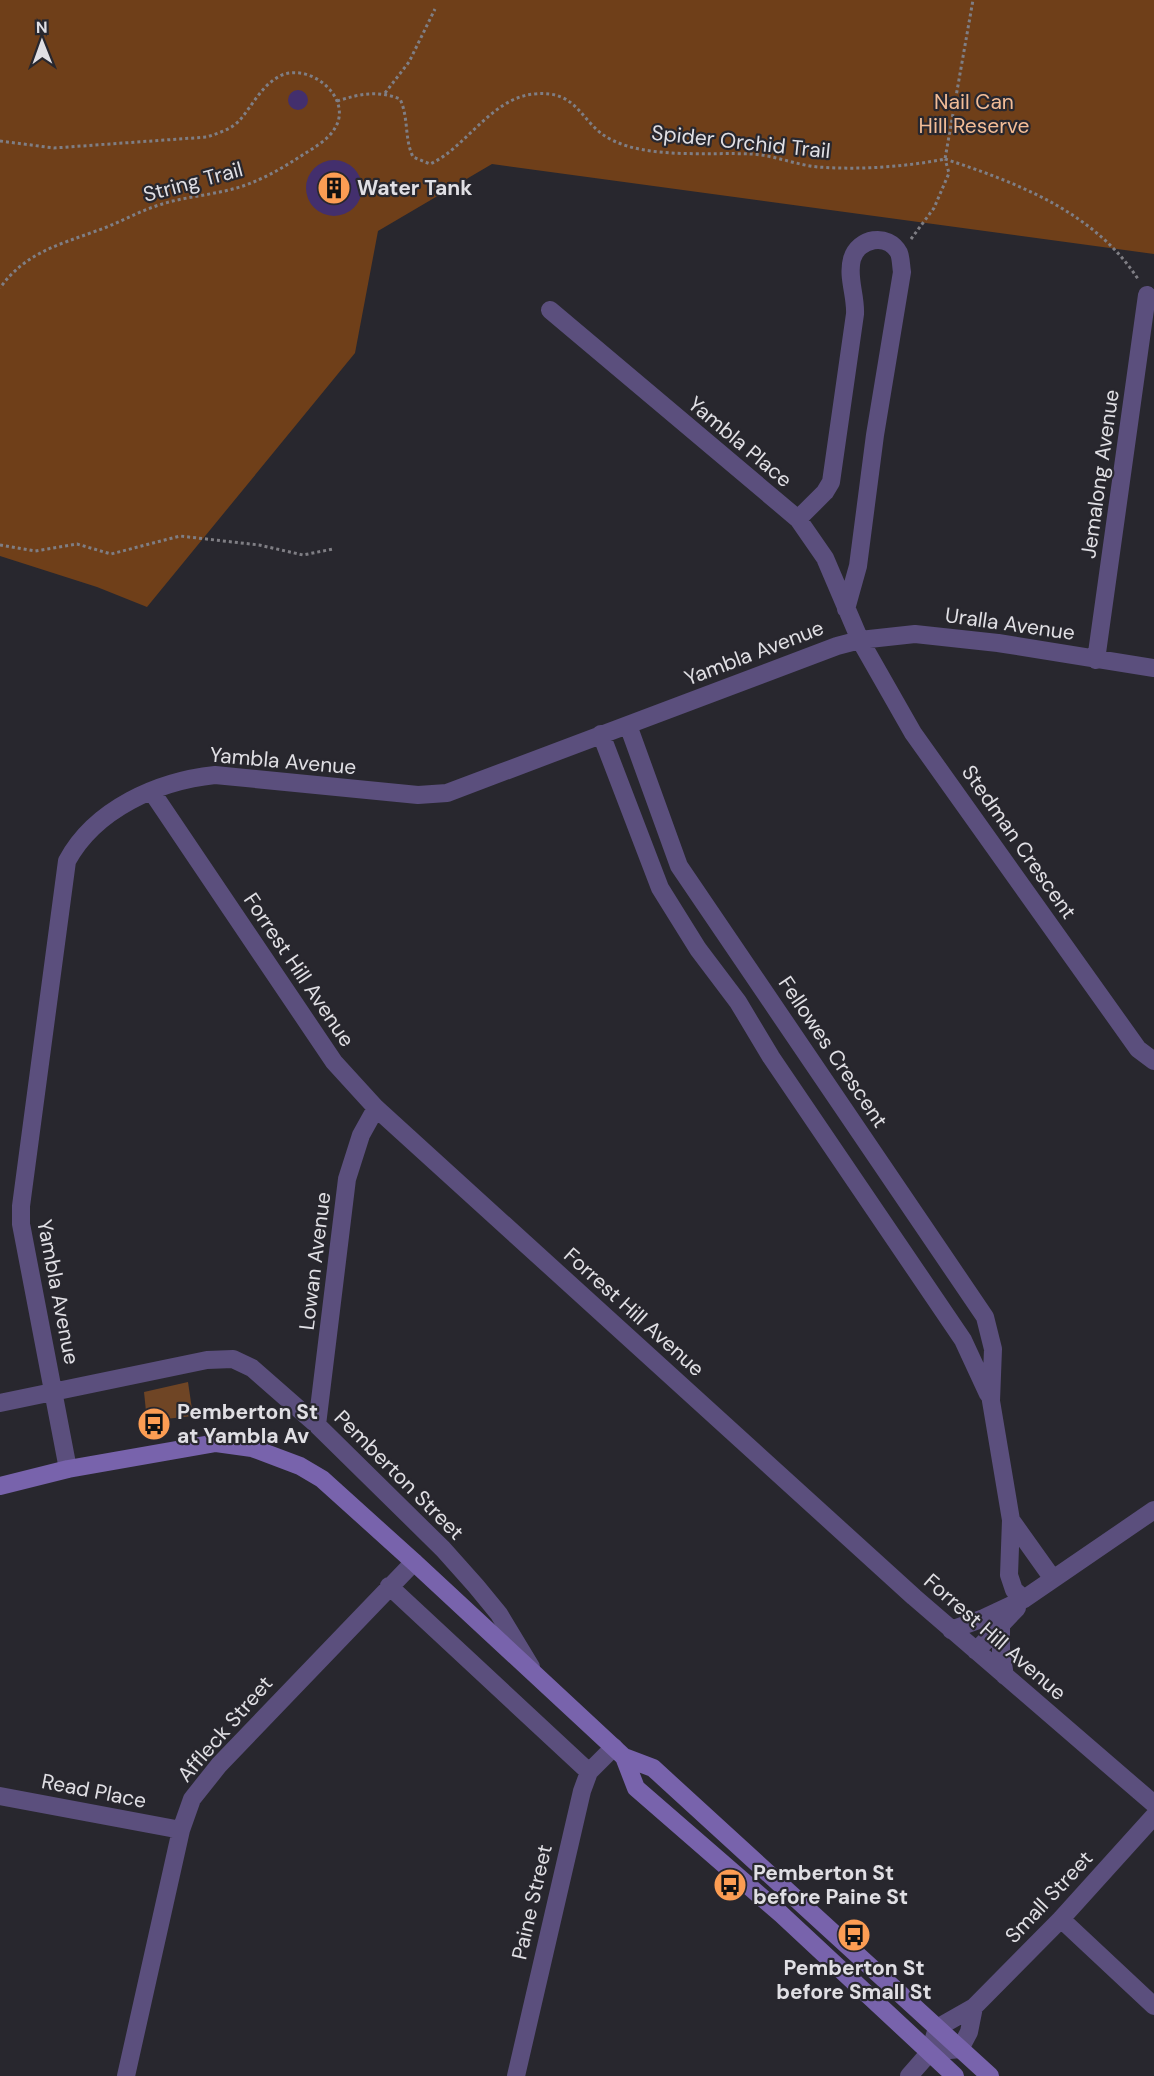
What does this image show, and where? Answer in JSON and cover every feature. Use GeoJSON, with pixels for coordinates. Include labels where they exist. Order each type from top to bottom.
{"type":"FeatureCollection","features":[{"type":"Feature","properties":{"kind":"main road","name":"Pemberton Street"},"geometry":{"type":"LineString","coordinates":[[0,1486],[68,1469],[216,1443],[252,1448],[300,1466],[322,1479],[619,1752],[652,1768],[990,2076]]}},
{"type":"Feature","properties":{"kind":"main road","name":"Pemberton Street"},"geometry":{"type":"LineString","coordinates":[[619,1752],[636,1788],[781,1914],[955,2076]]}},
{"type":"Feature","properties":{"kind":"main road"},"geometry":{"type":"LineString","coordinates":[[781,1914],[796,1897]]}},
{"type":"Feature","properties":{"kind":"street"},"geometry":{"type":"LineString","coordinates":[[798,519],[825,492],[831,482],[855,314],[856,300],[849,269],[852,255],[864,242],[872,240],[886,242],[899,254]]}},
{"type":"Feature","properties":{"kind":"street","name":"Yambla Avenue"},"geometry":{"type":"LineString","coordinates":[[846,609],[858,566],[875,435],[902,272],[899,254]]}},
{"type":"Feature","properties":{"kind":"street","name":"Jemalong Avenue"},"geometry":{"type":"LineString","coordinates":[[1096,660],[1136,388],[1147,295]]}},
{"type":"Feature","properties":{"kind":"street","name":"Yambla Place"},"geometry":{"type":"LineString","coordinates":[[550,310],[798,519],[825,558],[860,639]]}},
{"type":"Feature","properties":{"kind":"street"},"geometry":{"type":"LineString","coordinates":[[1136,388],[1154,391]]}},
{"type":"Feature","properties":{"kind":"street","name":"Uralla Avenue"},"geometry":{"type":"LineString","coordinates":[[860,639],[893,635],[926,635],[1154,668]]}},
{"type":"Feature","properties":{"kind":"street","name":"Yambla Avenue"},"geometry":{"type":"LineString","coordinates":[[68,1469],[21,1224],[21,1206],[64,876],[67,861],[76,845],[90,830],[112,811],[189,777],[215,775],[418,795],[439,794],[473,785],[601,734],[860,639]]}},
{"type":"Feature","properties":{"kind":"street","name":"Stedman Crescent"},"geometry":{"type":"LineString","coordinates":[[860,639],[913,732],[1127,1034],[1138,1049],[1154,1061]]}},
{"type":"Feature","properties":{"kind":"street","name":"Fellowes Crescent"},"geometry":{"type":"LineString","coordinates":[[628,725],[679,866],[985,1317],[993,1349],[991,1401],[1011,1520],[1009,1575],[1014,1590],[1024,1599]]}},
{"type":"Feature","properties":{"kind":"street","name":"Fellowes Crescent"},"geometry":{"type":"LineString","coordinates":[[601,734],[647,859],[663,894],[963,1340],[991,1401]]}},
{"type":"Feature","properties":{"kind":"street","name":"Forrest Hill Avenue"},"geometry":{"type":"LineString","coordinates":[[152,792],[334,1062],[376,1108],[951,1630],[1154,1804]]}},
{"type":"Feature","properties":{"kind":"street","name":"Lowan Avenue"},"geometry":{"type":"LineString","coordinates":[[318,1425],[347,1179],[362,1135],[376,1108]]}},
{"type":"Feature","properties":{"kind":"street","name":"Pemberton Street"},"geometry":{"type":"LineString","coordinates":[[0,1403],[54,1394],[193,1362],[232,1359],[260,1373],[318,1425],[443,1549],[499,1614],[536,1675]]}},
{"type":"Feature","properties":{"kind":"street"},"geometry":{"type":"LineString","coordinates":[[951,1630],[984,1618],[1024,1599],[1154,1510]]}},
{"type":"Feature","properties":{"kind":"street","name":"Fellowes Crescent"},"geometry":{"type":"LineString","coordinates":[[1011,1520],[1053,1580]]}},
{"type":"Feature","properties":{"kind":"street","name":"Affleck Street"},"geometry":{"type":"LineString","coordinates":[[126,2076],[180,1830],[192,1799],[219,1765],[388,1586],[414,1562]]}},
{"type":"Feature","properties":{"kind":"street"},"geometry":{"type":"LineString","coordinates":[[388,1586],[590,1772]]}},
{"type":"Feature","properties":{"kind":"street"},"geometry":{"type":"LineString","coordinates":[[976,1651],[1024,1599]]}},
{"type":"Feature","properties":{"kind":"street"},"geometry":{"type":"LineString","coordinates":[[1002,1623],[1001,1652],[1005,1676]]}},
{"type":"Feature","properties":{"kind":"street","name":"Paine Street"},"geometry":{"type":"LineString","coordinates":[[516,2076],[573,1822],[590,1772],[619,1752]]}},
{"type":"Feature","properties":{"kind":"street","name":"Read Place"},"geometry":{"type":"LineString","coordinates":[[0,1796],[180,1830]]}},
{"type":"Feature","properties":{"kind":"street","name":"Small Street"},"geometry":{"type":"LineString","coordinates":[[937,2028],[974,2007],[1061,1919],[1154,1816]]}},
{"type":"Feature","properties":{"kind":"street"},"geometry":{"type":"LineString","coordinates":[[1061,1919],[1154,2006]]}},
{"type":"Feature","properties":{"kind":"street"},"geometry":{"type":"LineString","coordinates":[[930,2052],[960,2049],[969,2032],[974,2007]]}},
{"type":"Feature","properties":{"kind":"street"},"geometry":{"type":"LineString","coordinates":[[909,2076],[930,2052],[937,2028]]}},
{"type":"Feature","properties":{"kind":"path"},"geometry":{"type":"LineString","coordinates":[[899,254],[934,208],[950,173],[945,159],[973,0]]}},
{"type":"Feature","properties":{"kind":"path"},"geometry":{"type":"LineString","coordinates":[[0,141],[54,148],[207,137],[227,131],[239,121],[251,102],[270,83],[290,74],[308,72],[318,77],[337,101],[361,94],[385,93],[409,62],[435,9]]}},
{"type":"Feature","properties":{"kind":"path","name":"Spider Orchid Trail"},"geometry":{"type":"LineString","coordinates":[[385,93],[400,99],[405,110],[408,147],[413,157],[430,164],[440,160],[485,120],[512,101],[532,94],[551,93],[575,103],[597,130],[612,140],[661,151],[694,155],[753,154],[818,167],[893,167],[945,159]]}},
{"type":"Feature","properties":{"kind":"path","name":"String Trail"},"geometry":{"type":"LineString","coordinates":[[0,288],[19,268],[47,247],[114,225],[159,205],[242,186],[275,173],[316,146],[335,130],[339,120],[337,101]]}},
{"type":"Feature","properties":{"kind":"path"},"geometry":{"type":"LineString","coordinates":[[945,159],[1028,188],[1072,215],[1109,242],[1122,256],[1147,295]]}},
{"type":"Feature","properties":{"kind":"path"},"geometry":{"type":"LineString","coordinates":[[0,545],[34,551],[77,544],[111,554],[180,536],[259,545],[303,555],[333,549]]}},
{"type":"Feature","properties":{"kind":"shaded area"},"geometry":{"type":"Polygon","coordinates":[[[188,1382],[193,1416],[147,1421],[144,1392],[188,1382]]]}},
{"type":"Feature","properties":{"kind":"green space","name":"Nail Can Hill Reserve"},"geometry":{"type":"Polygon","coordinates":[[[0,0],[1154,0],[1154,254],[492,164],[378,231],[355,353],[147,607],[97,587],[0,556],[0,0]]]}},
{"type":"Feature","properties":{"kind":"building"},"geometry":{"type":"Polygon","coordinates":[[[298,90],[305,93],[308,100],[305,107],[298,110],[291,107],[288,100],[291,93],[298,90]]]}},
{"type":"Feature","properties":{"kind":"building","name":"Water Tank"},"geometry":{"type":"Polygon","coordinates":[[[334,160],[349,165],[357,173],[362,188],[357,203],[349,211],[334,216],[319,211],[311,203],[306,188],[311,173],[319,165],[334,160]]]}},
{"type":"Feature","properties":{"kind":"place","name":"Water Tank"},"geometry":{"type":"Point","coordinates":[334,188]}},
{"type":"Feature","properties":{"kind":"place","name":"Pemberton St at Yambla Av"},"geometry":{"type":"Point","coordinates":[154,1424]}},
{"type":"Feature","properties":{"kind":"place","name":"Pemberton St before Paine St"},"geometry":{"type":"Point","coordinates":[730,1885]}},
{"type":"Feature","properties":{"kind":"place","name":"Pemberton St before Small St"},"geometry":{"type":"Point","coordinates":[854,1935]}}]}
